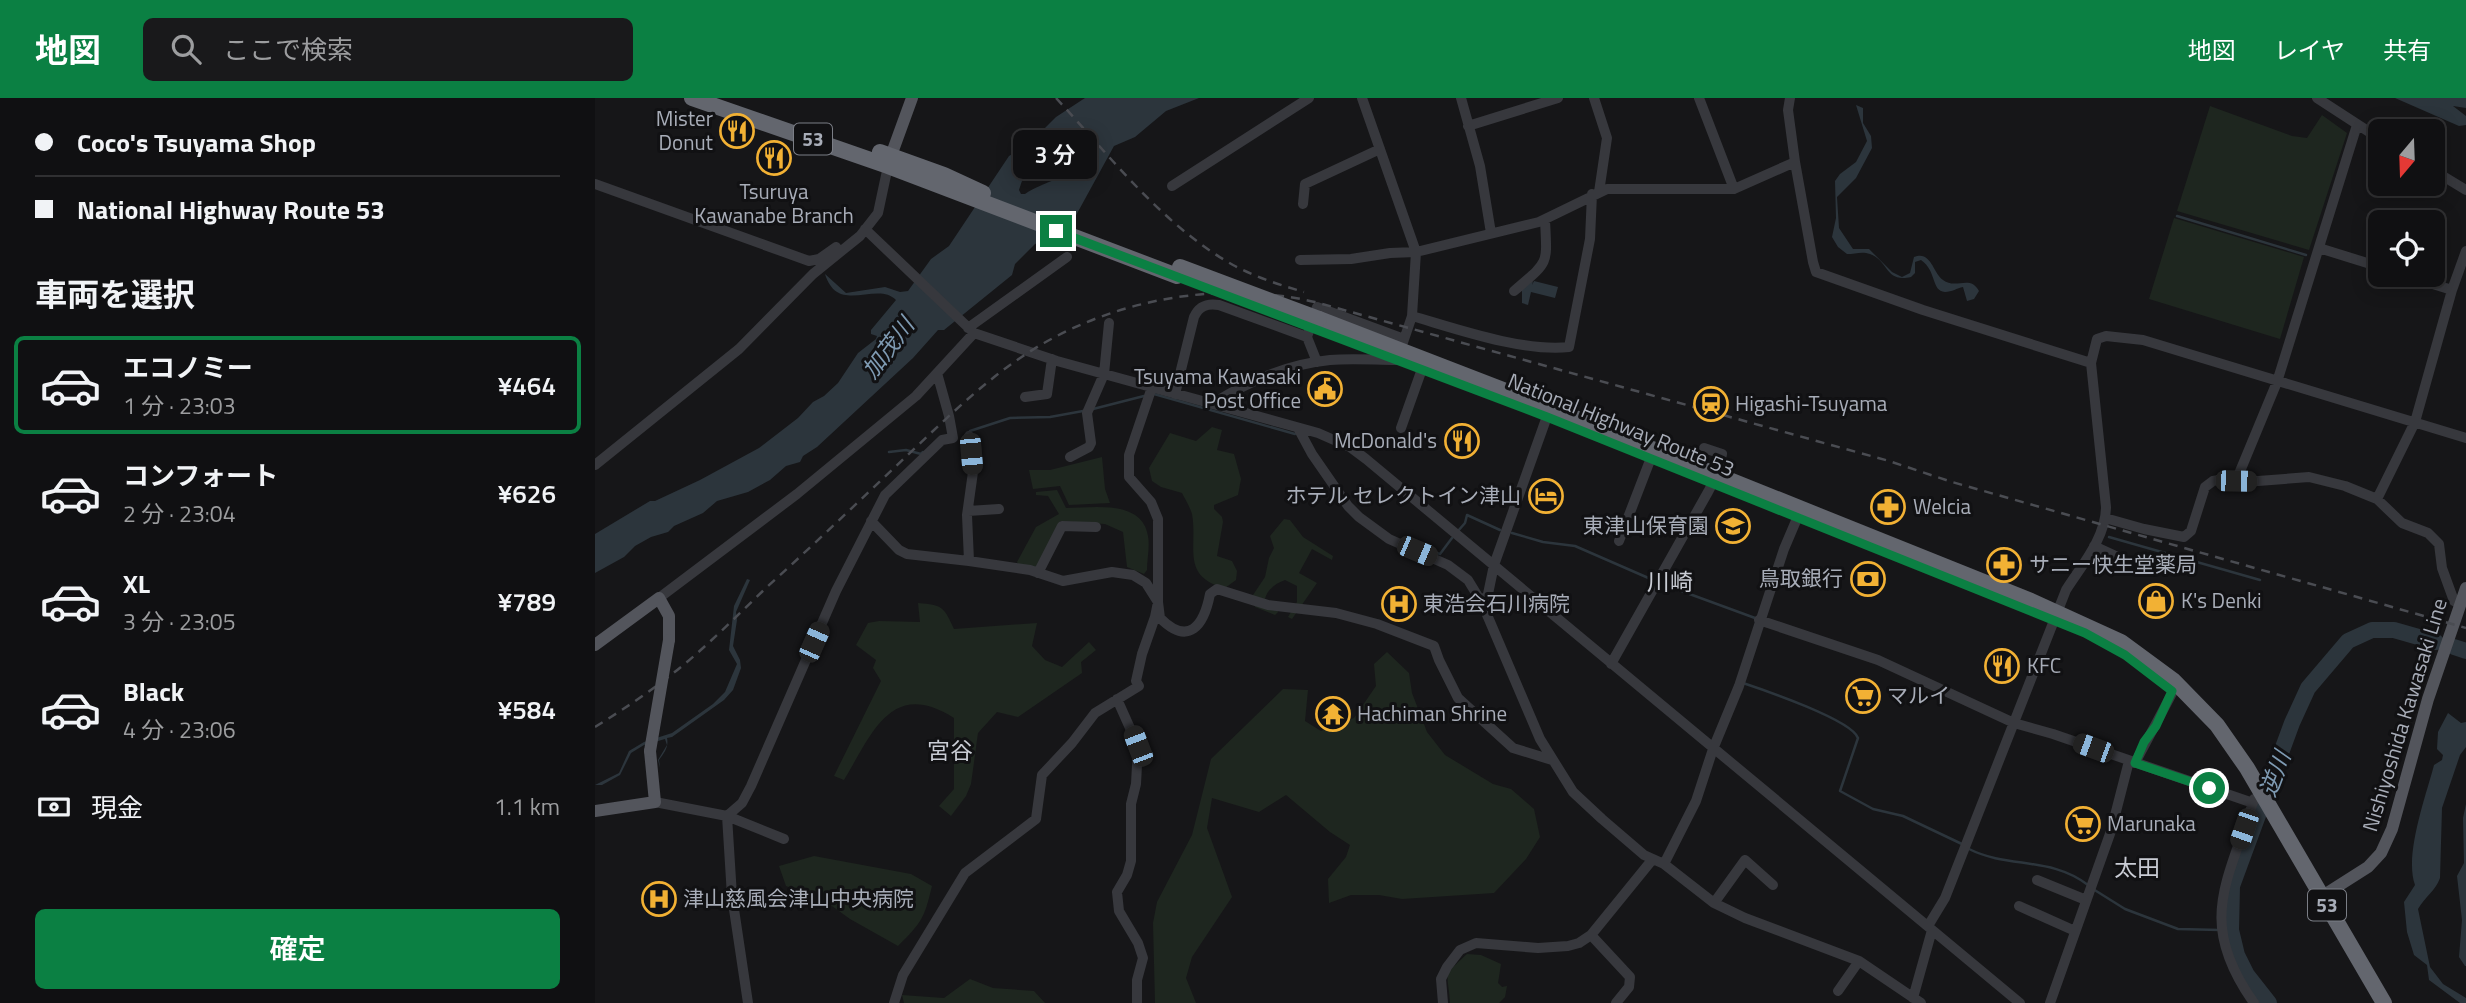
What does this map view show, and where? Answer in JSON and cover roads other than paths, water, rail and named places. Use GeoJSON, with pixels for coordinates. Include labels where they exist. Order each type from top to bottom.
{"type":"FeatureCollection","features":[{"type":"Feature","properties":{"kind":"highway","name":"National Highway Route 53"},"geometry":{"type":"LineString","coordinates":[[692,98],[889,161]]}},
{"type":"Feature","properties":{"kind":"highway","name":"National Highway Route 53"},"geometry":{"type":"LineString","coordinates":[[726,98],[1178,271],[1314,328],[1400,350],[2055,616],[2125,655],[2174,688],[2224,747],[2269,813],[2318,899],[2371,1003]]}},
{"type":"Feature","properties":{"kind":"highway","name":"National Highway Route 53"},"geometry":{"type":"LineString","coordinates":[[1400,350],[1422,369],[1548,412]]}},
{"type":"Feature","properties":{"kind":"highway","name":"National Highway Route 53"},"geometry":{"type":"LineString","coordinates":[[2318,899],[2384,1003]]}},
{"type":"Feature","properties":{"kind":"main road"},"geometry":{"type":"LineString","coordinates":[[889,161],[912,98]]}},
{"type":"Feature","properties":{"kind":"main road","name":"Nishiyoshida Kawasaki Line"},"geometry":{"type":"LineString","coordinates":[[2318,899],[2368,866],[2381,853],[2392,829],[2428,699],[2466,588]]}},
{"type":"Feature","properties":{"kind":"main road"},"geometry":{"type":"LineString","coordinates":[[595,645],[659,598],[669,616],[669,640],[650,751],[655,802],[595,811]]}},
{"type":"Feature","properties":{"kind":"street"},"geometry":{"type":"LineString","coordinates":[[1172,186],[1309,98]]}},
{"type":"Feature","properties":{"kind":"street"},"geometry":{"type":"LineString","coordinates":[[1213,404],[1249,384],[1292,368],[1400,350],[1412,316],[1416,252],[1362,98]]}},
{"type":"Feature","properties":{"kind":"street"},"geometry":{"type":"LineString","coordinates":[[1461,98],[1479,166],[1491,233]]}},
{"type":"Feature","properties":{"kind":"street"},"geometry":{"type":"LineString","coordinates":[[1468,126],[1558,98]]}},
{"type":"Feature","properties":{"kind":"street"},"geometry":{"type":"LineString","coordinates":[[1412,316],[1499,339],[1552,349],[1569,347],[1607,138],[1594,98]]}},
{"type":"Feature","properties":{"kind":"street"},"geometry":{"type":"LineString","coordinates":[[1699,98],[1734,189]]}},
{"type":"Feature","properties":{"kind":"street"},"geometry":{"type":"LineString","coordinates":[[1790,98],[1788,110],[1795,162],[1816,272],[1923,310],[2091,363]]}},
{"type":"Feature","properties":{"kind":"street"},"geometry":{"type":"LineString","coordinates":[[2317,98],[2368,132]]}},
{"type":"Feature","properties":{"kind":"street"},"geometry":{"type":"LineString","coordinates":[[2236,481],[2277,382],[2357,125]]}},
{"type":"Feature","properties":{"kind":"street"},"geometry":{"type":"LineString","coordinates":[[1303,204],[1305,184],[1380,149]]}},
{"type":"Feature","properties":{"kind":"street"},"geometry":{"type":"LineString","coordinates":[[595,184],[809,261],[818,259],[868,232],[878,213],[889,161]]}},
{"type":"Feature","properties":{"kind":"street"},"geometry":{"type":"LineString","coordinates":[[1300,260],[1351,259],[1416,252],[1545,219],[1607,189],[1734,189],[1795,162]]}},
{"type":"Feature","properties":{"kind":"street"},"geometry":{"type":"LineString","coordinates":[[2445,177],[2466,190]]}},
{"type":"Feature","properties":{"kind":"street"},"geometry":{"type":"LineString","coordinates":[[1514,291],[1543,265],[1547,257],[1545,219]]}},
{"type":"Feature","properties":{"kind":"street"},"geometry":{"type":"LineString","coordinates":[[868,232],[969,329],[1052,359],[1298,428],[1350,447],[2020,1003]]}},
{"type":"Feature","properties":{"kind":"street"},"geometry":{"type":"LineString","coordinates":[[595,465],[739,349],[813,274],[868,232]]}},
{"type":"Feature","properties":{"kind":"street"},"geometry":{"type":"LineString","coordinates":[[2319,248],[2368,263]]}},
{"type":"Feature","properties":{"kind":"street"},"geometry":{"type":"LineString","coordinates":[[2377,499],[2415,422],[2452,290],[2466,251]]}},
{"type":"Feature","properties":{"kind":"street"},"geometry":{"type":"LineString","coordinates":[[659,598],[797,494],[916,396],[937,373],[969,329],[1067,257]]}},
{"type":"Feature","properties":{"kind":"street"},"geometry":{"type":"LineString","coordinates":[[2442,287],[2452,290]]}},
{"type":"Feature","properties":{"kind":"street"},"geometry":{"type":"LineString","coordinates":[[1175,394],[1193,319],[1197,311],[1205,305],[1219,305],[1314,328],[1317,362]]}},
{"type":"Feature","properties":{"kind":"street"},"geometry":{"type":"LineString","coordinates":[[1070,457],[1089,447],[1091,443],[1087,413],[1104,374],[1109,323]]}},
{"type":"Feature","properties":{"kind":"street"},"geometry":{"type":"LineString","coordinates":[[1298,428],[1319,464],[1348,506],[1359,517],[1389,539],[1455,569],[1468,580],[1482,603],[1530,719],[1552,760],[1573,792],[1602,819],[1652,860],[1664,864],[1714,903],[1745,918],[1859,961],[1917,1000],[1930,928],[1945,898],[2066,590],[2094,546],[2105,518],[2091,363],[2097,339],[2106,336],[2143,340],[2466,438]]}},
{"type":"Feature","properties":{"kind":"street"},"geometry":{"type":"LineString","coordinates":[[1025,397],[1047,394],[1052,359]]}},
{"type":"Feature","properties":{"kind":"street"},"geometry":{"type":"LineString","coordinates":[[1401,428],[1422,369]]}},
{"type":"Feature","properties":{"kind":"street"},"geometry":{"type":"LineString","coordinates":[[727,816],[742,803],[751,786],[836,591],[885,495],[942,440],[953,438],[937,373]]}},
{"type":"Feature","properties":{"kind":"street"},"geometry":{"type":"LineString","coordinates":[[1152,387],[1129,455],[1128,474],[1156,511],[1160,618],[1171,626],[1187,631],[1195,629],[1204,618],[1210,594],[1217,589],[1276,606],[1336,614],[1377,624],[1434,646],[1458,698],[1513,748],[1552,760]]}},
{"type":"Feature","properties":{"kind":"street"},"geometry":{"type":"LineString","coordinates":[[1482,603],[1488,593],[1494,565],[1548,412]]}},
{"type":"Feature","properties":{"kind":"street"},"geometry":{"type":"LineString","coordinates":[[969,436],[972,472],[968,510],[969,561]]}},
{"type":"Feature","properties":{"kind":"street"},"geometry":{"type":"LineString","coordinates":[[1611,664],[1715,479],[1722,454],[1704,447]]}},
{"type":"Feature","properties":{"kind":"street"},"geometry":{"type":"LineString","coordinates":[[1619,541],[1653,454]]}},
{"type":"Feature","properties":{"kind":"street"},"geometry":{"type":"LineString","coordinates":[[2105,518],[2184,537],[2191,531],[2205,488],[2218,480],[2258,481],[2304,476],[2346,486],[2377,499],[2402,523],[2428,533],[2439,544],[2447,581],[2454,601],[2459,604]]}},
{"type":"Feature","properties":{"kind":"street"},"geometry":{"type":"LineString","coordinates":[[968,510],[999,509]]}},
{"type":"Feature","properties":{"kind":"street"},"geometry":{"type":"LineString","coordinates":[[1664,864],[1696,801],[1713,749],[1739,686],[1784,549],[1799,514]]}},
{"type":"Feature","properties":{"kind":"street"},"geometry":{"type":"LineString","coordinates":[[871,521],[899,550],[907,554],[969,561],[1038,573],[1063,581],[1112,572],[1133,575],[1146,583],[1158,602],[1142,654],[1136,681],[1139,686],[1095,713],[1042,775],[1036,819],[965,873],[903,975],[894,1003]]}},
{"type":"Feature","properties":{"kind":"street"},"geometry":{"type":"LineString","coordinates":[[1038,573],[1062,526],[1095,527]]}},
{"type":"Feature","properties":{"kind":"street"},"geometry":{"type":"LineString","coordinates":[[2094,546],[2120,558]]}},
{"type":"Feature","properties":{"kind":"street"},"geometry":{"type":"LineString","coordinates":[[1759,620],[1878,660],[2014,723],[2132,762],[2255,795],[2227,879],[2220,909],[2223,938],[2230,962],[2255,1003]]}},
{"type":"Feature","properties":{"kind":"street"},"geometry":{"type":"LineString","coordinates":[[2050,1003],[2111,831],[2132,762],[2156,726],[2174,688]]}},
{"type":"Feature","properties":{"kind":"street"},"geometry":{"type":"LineString","coordinates":[[1117,699],[1138,746],[1136,784],[1131,804],[1131,861],[1117,892],[1119,911],[1138,943],[1143,958],[1137,980],[1137,1003]]}},
{"type":"Feature","properties":{"kind":"street"},"geometry":{"type":"LineString","coordinates":[[655,802],[727,816],[784,839]]}},
{"type":"Feature","properties":{"kind":"street"},"geometry":{"type":"LineString","coordinates":[[727,816],[732,896],[748,1003]]}},
{"type":"Feature","properties":{"kind":"street"},"geometry":{"type":"LineString","coordinates":[[1443,1003],[1441,979],[1460,950],[1476,943],[1538,948],[1579,943],[1591,935],[1652,860]]}},
{"type":"Feature","properties":{"kind":"street"},"geometry":{"type":"LineString","coordinates":[[1714,903],[1745,860],[1773,885]]}},
{"type":"Feature","properties":{"kind":"street"},"geometry":{"type":"LineString","coordinates":[[2037,880],[2086,900]]}},
{"type":"Feature","properties":{"kind":"street"},"geometry":{"type":"LineString","coordinates":[[2019,906],[2075,931]]}},
{"type":"Feature","properties":{"kind":"street"},"geometry":{"type":"LineString","coordinates":[[1591,935],[1630,977],[1629,987],[1616,1003]]}},
{"type":"Feature","properties":{"kind":"street"},"geometry":{"type":"LineString","coordinates":[[1838,991],[1859,961]]}},
{"type":"Feature","properties":{"kind":"water","name":"加茂川"},"geometry":{"type":"Polygon","coordinates":[[[1085,98],[1199,98],[1166,111],[1135,137],[1114,146],[1074,219],[1048,239],[1035,244],[1015,264],[1012,275],[944,330],[938,330],[913,358],[817,447],[803,456],[800,462],[786,466],[770,480],[748,492],[717,501],[703,513],[674,526],[668,532],[651,537],[635,546],[624,557],[595,573],[595,534],[650,501],[700,480],[759,448],[838,383],[858,353],[876,339],[877,336],[871,334],[871,330],[896,300],[879,293],[848,295],[839,293],[831,286],[825,274],[846,293],[885,287],[900,292],[908,291],[931,259],[949,246],[1009,156],[1030,143],[1056,117],[1085,98]],[[1056,143],[1037,157],[1025,175],[1019,190],[1021,194],[1057,178],[1062,167],[1056,143]]]}},
{"type":"Feature","properties":{"kind":"water"},"geometry":{"type":"Polygon","coordinates":[[[2395,98],[2466,98],[2466,108],[2453,106],[2466,116],[2466,125],[2459,126],[2395,98]]]}},
{"type":"Feature","properties":{"kind":"water"},"geometry":{"type":"Polygon","coordinates":[[[1856,105],[1863,108],[1863,123],[1871,136],[1872,148],[1856,178],[1837,197],[1839,228],[1853,249],[1869,249],[1881,261],[1870,254],[1847,254],[1838,247],[1832,237],[1836,218],[1835,181],[1856,162],[1867,141],[1856,105]]]}},
{"type":"Feature","properties":{"kind":"water"},"geometry":{"type":"Polygon","coordinates":[[[1920,256],[1928,259],[1940,277],[1948,283],[1971,284],[1979,291],[1974,299],[1967,301],[1963,287],[1948,292],[1941,291],[1930,270],[1921,260],[1915,262],[1915,273],[1911,277],[1903,278],[1896,277],[1881,261],[1902,277],[1910,273],[1914,257],[1920,256]]]}},
{"type":"Feature","properties":{"kind":"water"},"geometry":{"type":"Polygon","coordinates":[[[1533,281],[1532,285],[1534,281],[1558,287],[1555,298],[1531,292],[1528,305],[1522,303],[1522,288],[1533,281]]]}},
{"type":"Feature","properties":{"kind":"water"},"geometry":{"type":"Polygon","coordinates":[[[747,579],[750,580],[736,612],[733,646],[741,668],[733,690],[724,700],[667,738],[667,745],[665,739],[644,745],[631,753],[620,775],[602,785],[595,785],[619,773],[629,751],[644,742],[672,733],[713,704],[725,692],[737,664],[729,650],[734,606],[747,579]]]}},
{"type":"Feature","properties":{"kind":"water"},"geometry":{"type":"Polygon","coordinates":[[[2448,713],[2461,723],[2466,722],[2466,747],[2460,755],[2442,808],[2440,878],[2418,909],[2430,967],[2443,984],[2466,998],[2466,1003],[2460,1003],[2429,980],[2427,965],[2414,955],[2407,932],[2404,902],[2415,885],[2412,873],[2414,842],[2434,765],[2442,760],[2443,755],[2437,749],[2438,732],[2448,713]]]}},
{"type":"Feature","properties":{"kind":"water"},"geometry":{"type":"Polygon","coordinates":[[[2466,804],[2465,966],[2459,957],[2462,920],[2457,876],[2464,863],[2463,818],[2466,804]]]}},
{"type":"Feature","properties":{"kind":"waterway"},"geometry":{"type":"LineString","coordinates":[[2177,216],[2306,255]]}},
{"type":"Feature","properties":{"kind":"waterway"},"geometry":{"type":"LineString","coordinates":[[1154,394],[1295,434]]}},
{"type":"Feature","properties":{"kind":"waterway"},"geometry":{"type":"LineString","coordinates":[[1093,409],[1144,396]]}},
{"type":"Feature","properties":{"kind":"waterway"},"geometry":{"type":"LineString","coordinates":[[970,431],[1010,418],[1050,417],[1083,411]]}},
{"type":"Feature","properties":{"kind":"waterway"},"geometry":{"type":"LineString","coordinates":[[889,452],[923,452]]}},
{"type":"Feature","properties":{"kind":"waterway"},"geometry":{"type":"LineString","coordinates":[[1458,531],[1465,523],[1467,515],[1500,530]]}},
{"type":"Feature","properties":{"kind":"waterway"},"geometry":{"type":"LineString","coordinates":[[1512,533],[1543,542],[1575,546],[1653,580]]}},
{"type":"Feature","properties":{"kind":"waterway"},"geometry":{"type":"LineString","coordinates":[[2109,537],[2260,580]]}},
{"type":"Feature","properties":{"kind":"waterway"},"geometry":{"type":"LineString","coordinates":[[1422,548],[1440,554],[1452,538]]}},
{"type":"Feature","properties":{"kind":"waterway"},"geometry":{"type":"LineString","coordinates":[[1665,585],[1755,618]]}},
{"type":"Feature","properties":{"kind":"waterway","name":"逆川"},"geometry":{"type":"LineString","coordinates":[[2269,1003],[2247,975],[2237,955],[2231,930],[2232,886],[2292,723],[2308,688],[2348,641],[2372,630],[2394,630],[2436,642]]}},
{"type":"Feature","properties":{"kind":"waterway","name":"逆川"},"geometry":{"type":"LineString","coordinates":[[2454,647],[2466,651]]}},
{"type":"Feature","properties":{"kind":"waterway"},"geometry":{"type":"LineString","coordinates":[[1743,683],[1806,706],[1852,731],[1858,738],[1840,791],[1873,809],[1903,816],[1964,845]]}},
{"type":"Feature","properties":{"kind":"waterway"},"geometry":{"type":"LineString","coordinates":[[1969,849],[1999,859],[2059,870],[2088,885]]}},
{"type":"Feature","properties":{"kind":"waterway"},"geometry":{"type":"LineString","coordinates":[[2093,889],[2125,909],[2178,929],[2220,930]]}},
{"type":"Feature","properties":{"kind":"railway"},"geometry":{"type":"LineString","coordinates":[[1056,98],[1139,189],[1207,249],[1241,269],[1304,292]]}},
{"type":"Feature","properties":{"kind":"railway"},"geometry":{"type":"LineString","coordinates":[[595,727],[646,694],[694,656],[947,418],[984,385],[1023,356],[1075,327],[1108,314],[1176,297],[1211,294],[1246,293],[1315,302],[1889,461],[1952,482],[2466,628]]}},
{"type":"Feature","properties":{"kind":"place","name":"Mister Donut"},"geometry":{"type":"Point","coordinates":[737,131]}},
{"type":"Feature","properties":{"kind":"place","name":"Tsuruya Kawanabe Branch"},"geometry":{"type":"Point","coordinates":[774,158]}},
{"type":"Feature","properties":{"kind":"place","name":"Tsuyama Kawasaki Post Office"},"geometry":{"type":"Point","coordinates":[1325,389]}},
{"type":"Feature","properties":{"kind":"place","name":"Higashi-Tsuyama"},"geometry":{"type":"Point","coordinates":[1711,404]}},
{"type":"Feature","properties":{"kind":"place","name":"McDonald's"},"geometry":{"type":"Point","coordinates":[1462,441]}},
{"type":"Feature","properties":{"kind":"place","name":"ホテル セレクトイン津山"},"geometry":{"type":"Point","coordinates":[1546,496]}},
{"type":"Feature","properties":{"kind":"place","name":"Welcia"},"geometry":{"type":"Point","coordinates":[1888,507]}},
{"type":"Feature","properties":{"kind":"place","name":"東津山保育園"},"geometry":{"type":"Point","coordinates":[1733,526]}},
{"type":"Feature","properties":{"kind":"place","name":"サニー快生堂薬局"},"geometry":{"type":"Point","coordinates":[2004,565]}},
{"type":"Feature","properties":{"kind":"place","name":"鳥取銀行"},"geometry":{"type":"Point","coordinates":[1868,579]}},
{"type":"Feature","properties":{"kind":"place","name":"K's Denki"},"geometry":{"type":"Point","coordinates":[2156,601]}},
{"type":"Feature","properties":{"kind":"place","name":"東浩会石川病院"},"geometry":{"type":"Point","coordinates":[1399,604]}},
{"type":"Feature","properties":{"kind":"place","name":"KFC"},"geometry":{"type":"Point","coordinates":[2002,666]}},
{"type":"Feature","properties":{"kind":"place","name":"マルイ"},"geometry":{"type":"Point","coordinates":[1863,696]}},
{"type":"Feature","properties":{"kind":"place","name":"Hachiman Shrine"},"geometry":{"type":"Point","coordinates":[1333,714]}},
{"type":"Feature","properties":{"kind":"place","name":"Marunaka"},"geometry":{"type":"Point","coordinates":[2083,824]}},
{"type":"Feature","properties":{"kind":"place","name":"津山慈風会津山中央病院"},"geometry":{"type":"Point","coordinates":[659,899]}},
{"type":"Feature","properties":{"kind":"district","name":"川崎"},"geometry":{"type":"Point","coordinates":[1670,582]}},
{"type":"Feature","properties":{"kind":"district","name":"宮谷"},"geometry":{"type":"Point","coordinates":[950,751]}},
{"type":"Feature","properties":{"kind":"district","name":"太田"},"geometry":{"type":"Point","coordinates":[2137,868]}}]}
